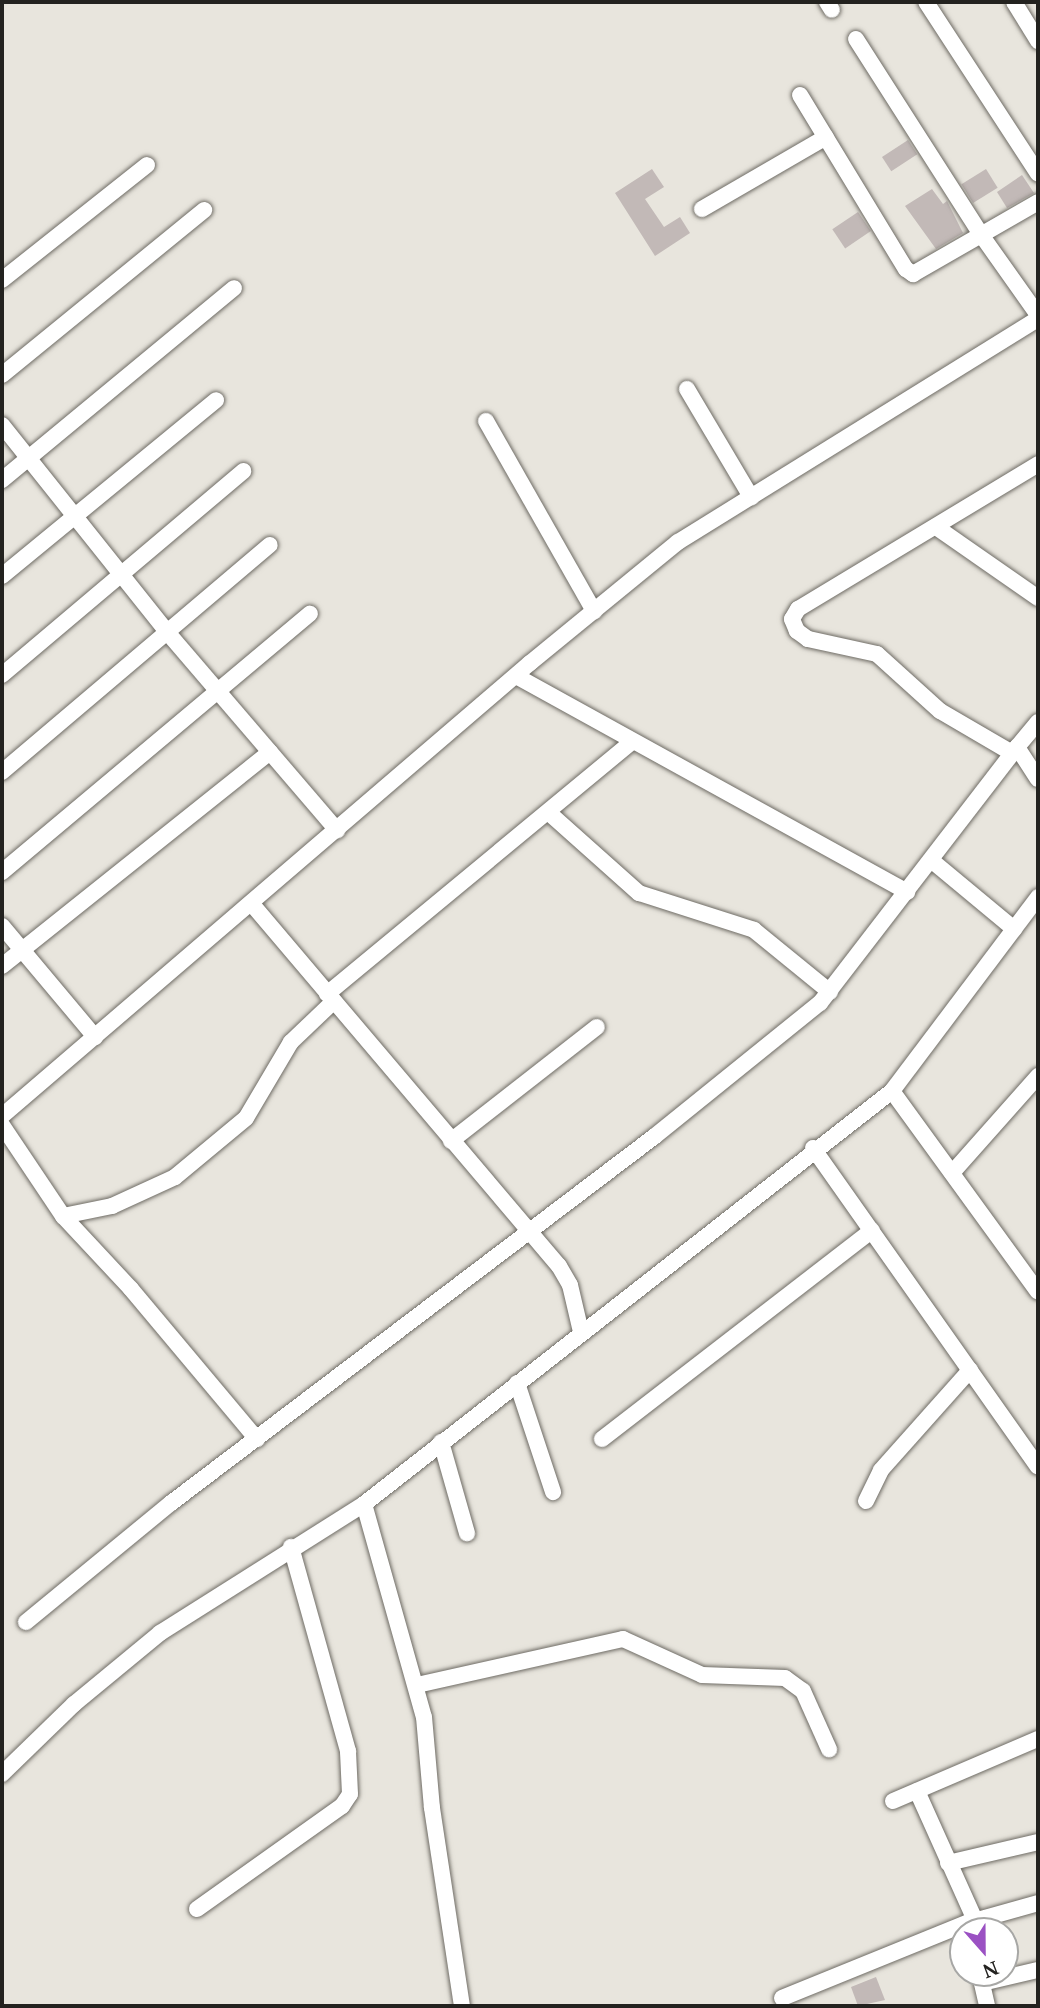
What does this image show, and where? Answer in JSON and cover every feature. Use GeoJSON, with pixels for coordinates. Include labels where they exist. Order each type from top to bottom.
{"type":"FeatureCollection","features":[{"type":"Feature","properties":{"kind":"street"},"geometry":{"type":"LineString","coordinates":[[926,2],[1038,174]]}},
{"type":"Feature","properties":{"kind":"street"},"geometry":{"type":"LineString","coordinates":[[1014,2],[1038,41]]}},
{"type":"Feature","properties":{"kind":"street"},"geometry":{"type":"LineString","coordinates":[[2,1116],[516,676],[678,542],[1038,317],[982,236],[856,39]]}},
{"type":"Feature","properties":{"kind":"street"},"geometry":{"type":"LineString","coordinates":[[800,95],[906,269],[921,273],[1038,202]]}},
{"type":"Feature","properties":{"kind":"street"},"geometry":{"type":"LineString","coordinates":[[702,209],[826,137]]}},
{"type":"Feature","properties":{"kind":"street"},"geometry":{"type":"LineString","coordinates":[[2,280],[147,165]]}},
{"type":"Feature","properties":{"kind":"street"},"geometry":{"type":"LineString","coordinates":[[2,375],[204,210]]}},
{"type":"Feature","properties":{"kind":"street"},"geometry":{"type":"LineString","coordinates":[[2,480],[234,288]]}},
{"type":"Feature","properties":{"kind":"street"},"geometry":{"type":"LineString","coordinates":[[687,389],[751,497]]}},
{"type":"Feature","properties":{"kind":"street"},"geometry":{"type":"LineString","coordinates":[[2,576],[216,400]]}},
{"type":"Feature","properties":{"kind":"street"},"geometry":{"type":"LineString","coordinates":[[486,421],[594,611]]}},
{"type":"Feature","properties":{"kind":"street"},"geometry":{"type":"LineString","coordinates":[[2,425],[168,633],[337,830]]}},
{"type":"Feature","properties":{"kind":"street"},"geometry":{"type":"LineString","coordinates":[[1038,464],[798,608],[793,625],[808,639],[877,654],[940,711],[1015,750],[1038,779]]}},
{"type":"Feature","properties":{"kind":"street"},"geometry":{"type":"LineString","coordinates":[[2,675],[243,471]]}},
{"type":"Feature","properties":{"kind":"street"},"geometry":{"type":"LineString","coordinates":[[936,527],[1038,598]]}},
{"type":"Feature","properties":{"kind":"street"},"geometry":{"type":"LineString","coordinates":[[2,772],[270,545]]}},
{"type":"Feature","properties":{"kind":"street"},"geometry":{"type":"LineString","coordinates":[[2,872],[310,614]]}},
{"type":"Feature","properties":{"kind":"street"},"geometry":{"type":"LineString","coordinates":[[516,676],[908,892]]}},
{"type":"Feature","properties":{"kind":"street"},"geometry":{"type":"LineString","coordinates":[[26,1622],[170,1503],[528,1233],[830,992],[1038,722]]}},
{"type":"Feature","properties":{"kind":"street"},"geometry":{"type":"LineString","coordinates":[[63,1216],[112,1206],[175,1177],[246,1118],[291,1042],[331,998],[632,742]]}},
{"type":"Feature","properties":{"kind":"street"},"geometry":{"type":"LineString","coordinates":[[2,966],[270,752]]}},
{"type":"Feature","properties":{"kind":"street"},"geometry":{"type":"LineString","coordinates":[[548,812],[639,893],[754,930],[830,992]]}},
{"type":"Feature","properties":{"kind":"street"},"geometry":{"type":"LineString","coordinates":[[931,860],[1014,929]]}},
{"type":"Feature","properties":{"kind":"street"},"geometry":{"type":"LineString","coordinates":[[251,903],[566,1276],[581,1332]]}},
{"type":"Feature","properties":{"kind":"street"},"geometry":{"type":"LineString","coordinates":[[2,1774],[114,1669],[211,1597],[364,1504],[813,1148],[892,1091],[1014,929],[1035,906]]}},
{"type":"Feature","properties":{"kind":"street"},"geometry":{"type":"LineString","coordinates":[[2,926],[95,1037]]}},
{"type":"Feature","properties":{"kind":"street"},"geometry":{"type":"LineString","coordinates":[[451,1141],[597,1027]]}},
{"type":"Feature","properties":{"kind":"street"},"geometry":{"type":"LineString","coordinates":[[952,1174],[1038,1076]]}},
{"type":"Feature","properties":{"kind":"street"},"geometry":{"type":"LineString","coordinates":[[892,1091],[1038,1292]]}},
{"type":"Feature","properties":{"kind":"street"},"geometry":{"type":"LineString","coordinates":[[2,1125],[63,1216],[131,1289],[257,1439]]}},
{"type":"Feature","properties":{"kind":"street"},"geometry":{"type":"LineString","coordinates":[[813,1148],[1038,1467]]}},
{"type":"Feature","properties":{"kind":"street"},"geometry":{"type":"LineString","coordinates":[[602,1439],[872,1230]]}},
{"type":"Feature","properties":{"kind":"street"},"geometry":{"type":"LineString","coordinates":[[866,1501],[881,1470],[970,1370]]}},
{"type":"Feature","properties":{"kind":"street"},"geometry":{"type":"LineString","coordinates":[[517,1383],[553,1492]]}},
{"type":"Feature","properties":{"kind":"street"},"geometry":{"type":"LineString","coordinates":[[441,1442],[467,1533]]}},
{"type":"Feature","properties":{"kind":"street"},"geometry":{"type":"LineString","coordinates":[[364,1504],[417,1685],[462,2006]]}},
{"type":"Feature","properties":{"kind":"street"},"geometry":{"type":"LineString","coordinates":[[197,1909],[342,1806],[350,1794],[348,1751],[291,1547]]}},
{"type":"Feature","properties":{"kind":"street"},"geometry":{"type":"LineString","coordinates":[[417,1685],[623,1639],[702,1675],[785,1678],[803,1691],[829,1749]]}},
{"type":"Feature","properties":{"kind":"street"},"geometry":{"type":"LineString","coordinates":[[892,1801],[1038,1739]]}},
{"type":"Feature","properties":{"kind":"street"},"geometry":{"type":"LineString","coordinates":[[917,1791],[948,1863],[967,1917]]}},
{"type":"Feature","properties":{"kind":"street"},"geometry":{"type":"LineString","coordinates":[[948,1863],[1038,1842]]}},
{"type":"Feature","properties":{"kind":"street"},"geometry":{"type":"LineString","coordinates":[[995,1917],[1038,1903]]}},
{"type":"Feature","properties":{"kind":"street"},"geometry":{"type":"LineString","coordinates":[[782,1998],[949,1933]]}},
{"type":"Feature","properties":{"kind":"street"},"geometry":{"type":"LineString","coordinates":[[1019,1973],[1038,1970]]}},
{"type":"Feature","properties":{"kind":"street"},"geometry":{"type":"LineString","coordinates":[[983,1987],[987,2006]]}},
{"type":"Feature","properties":{"kind":"building"},"geometry":{"type":"Polygon","coordinates":[[[908,140],[917,154],[891,171],[882,157],[908,140]]]}},
{"type":"Feature","properties":{"kind":"building"},"geometry":{"type":"Polygon","coordinates":[[[652,169],[664,187],[645,199],[664,227],[680,217],[690,233],[655,256],[615,193],[652,169]]]}},
{"type":"Feature","properties":{"kind":"building"},"geometry":{"type":"Polygon","coordinates":[[[986,169],[998,188],[973,203],[961,184],[986,169]]]}},
{"type":"Feature","properties":{"kind":"building"},"geometry":{"type":"Polygon","coordinates":[[[1022,175],[1034,193],[1007,208],[997,192],[1022,175]]]}},
{"type":"Feature","properties":{"kind":"building"},"geometry":{"type":"Polygon","coordinates":[[[932,189],[943,204],[947,201],[963,233],[936,249],[905,206],[932,189]]]}},
{"type":"Feature","properties":{"kind":"building"},"geometry":{"type":"Polygon","coordinates":[[[858,212],[871,231],[845,248],[832,229],[858,212]]]}},
{"type":"Feature","properties":{"kind":"building"},"geometry":{"type":"Polygon","coordinates":[[[876,1977],[885,2000],[858,2006],[851,1987],[876,1977]]]}}]}
